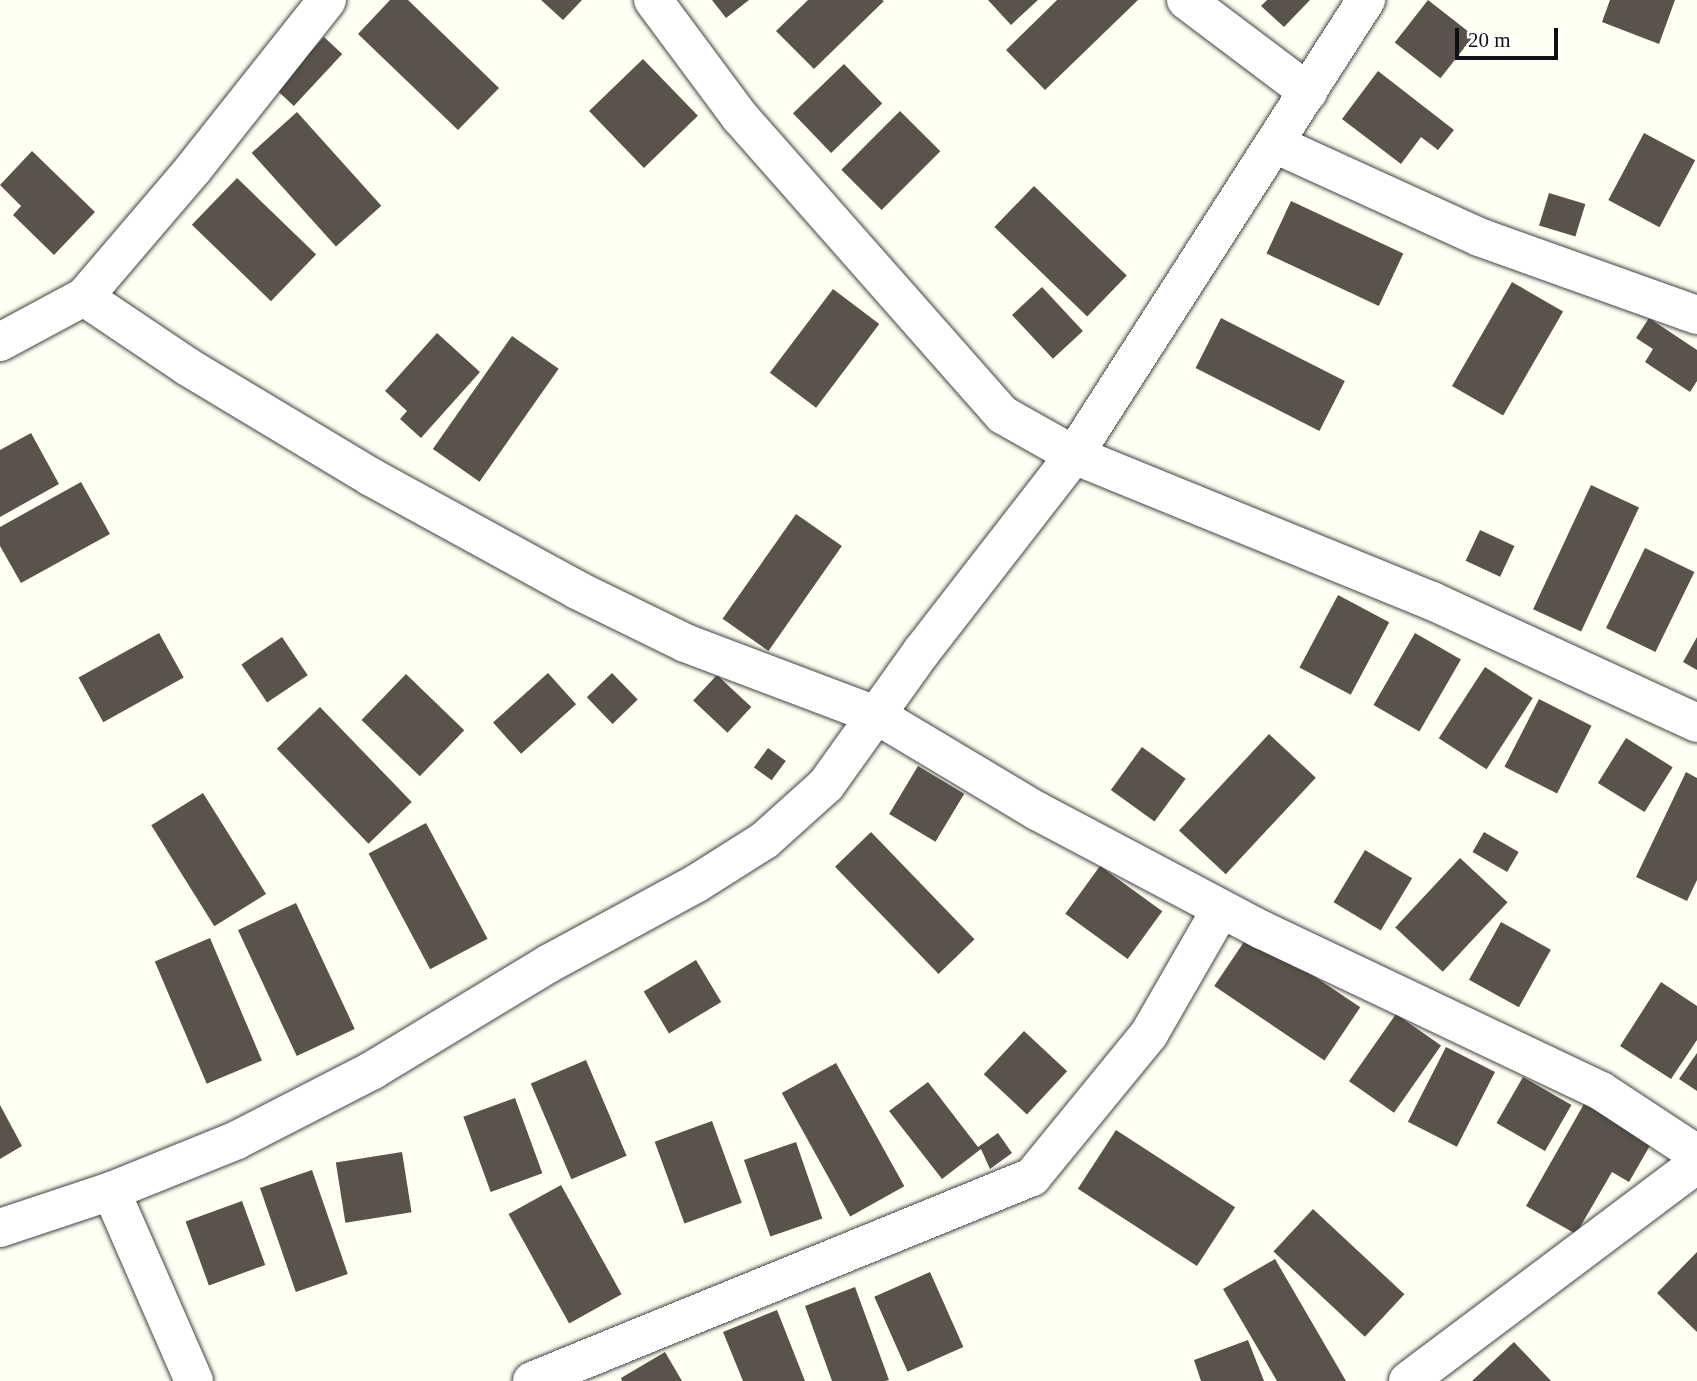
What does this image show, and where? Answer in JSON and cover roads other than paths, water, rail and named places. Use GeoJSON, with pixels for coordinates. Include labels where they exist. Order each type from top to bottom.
{"type":"FeatureCollection","features":[{"type":"Feature","properties":{"kind":"street"},"geometry":{"type":"LineString","coordinates":[[0,342],[84,297],[194,168],[327,0]]}},
{"type":"Feature","properties":{"kind":"street"},"geometry":{"type":"LineString","coordinates":[[653,0],[740,117],[947,356],[1003,415],[1074,455],[1433,601],[1697,723]]}},
{"type":"Feature","properties":{"kind":"street"},"geometry":{"type":"LineString","coordinates":[[1186,0],[1308,92]]}},
{"type":"Feature","properties":{"kind":"street"},"geometry":{"type":"LineString","coordinates":[[0,1228],[111,1191],[237,1140],[373,1070],[548,964],[697,883],[765,840],[826,785],[1074,455],[1366,0]]}},
{"type":"Feature","properties":{"kind":"street"},"geometry":{"type":"LineString","coordinates":[[1275,144],[1479,237],[1697,315]]}},
{"type":"Feature","properties":{"kind":"street"},"geometry":{"type":"LineString","coordinates":[[84,297],[188,367],[371,477],[577,590],[685,643],[877,716],[1037,811],[1221,909],[1460,1028],[1601,1091],[1697,1154]]}},
{"type":"Feature","properties":{"kind":"street"},"geometry":{"type":"LineString","coordinates":[[532,1381],[1032,1177],[1149,1034],[1221,909]]}},
{"type":"Feature","properties":{"kind":"street"},"geometry":{"type":"LineString","coordinates":[[1408,1381],[1697,1164]]}},
{"type":"Feature","properties":{"kind":"street"},"geometry":{"type":"LineString","coordinates":[[111,1191],[194,1381]]}}]}
